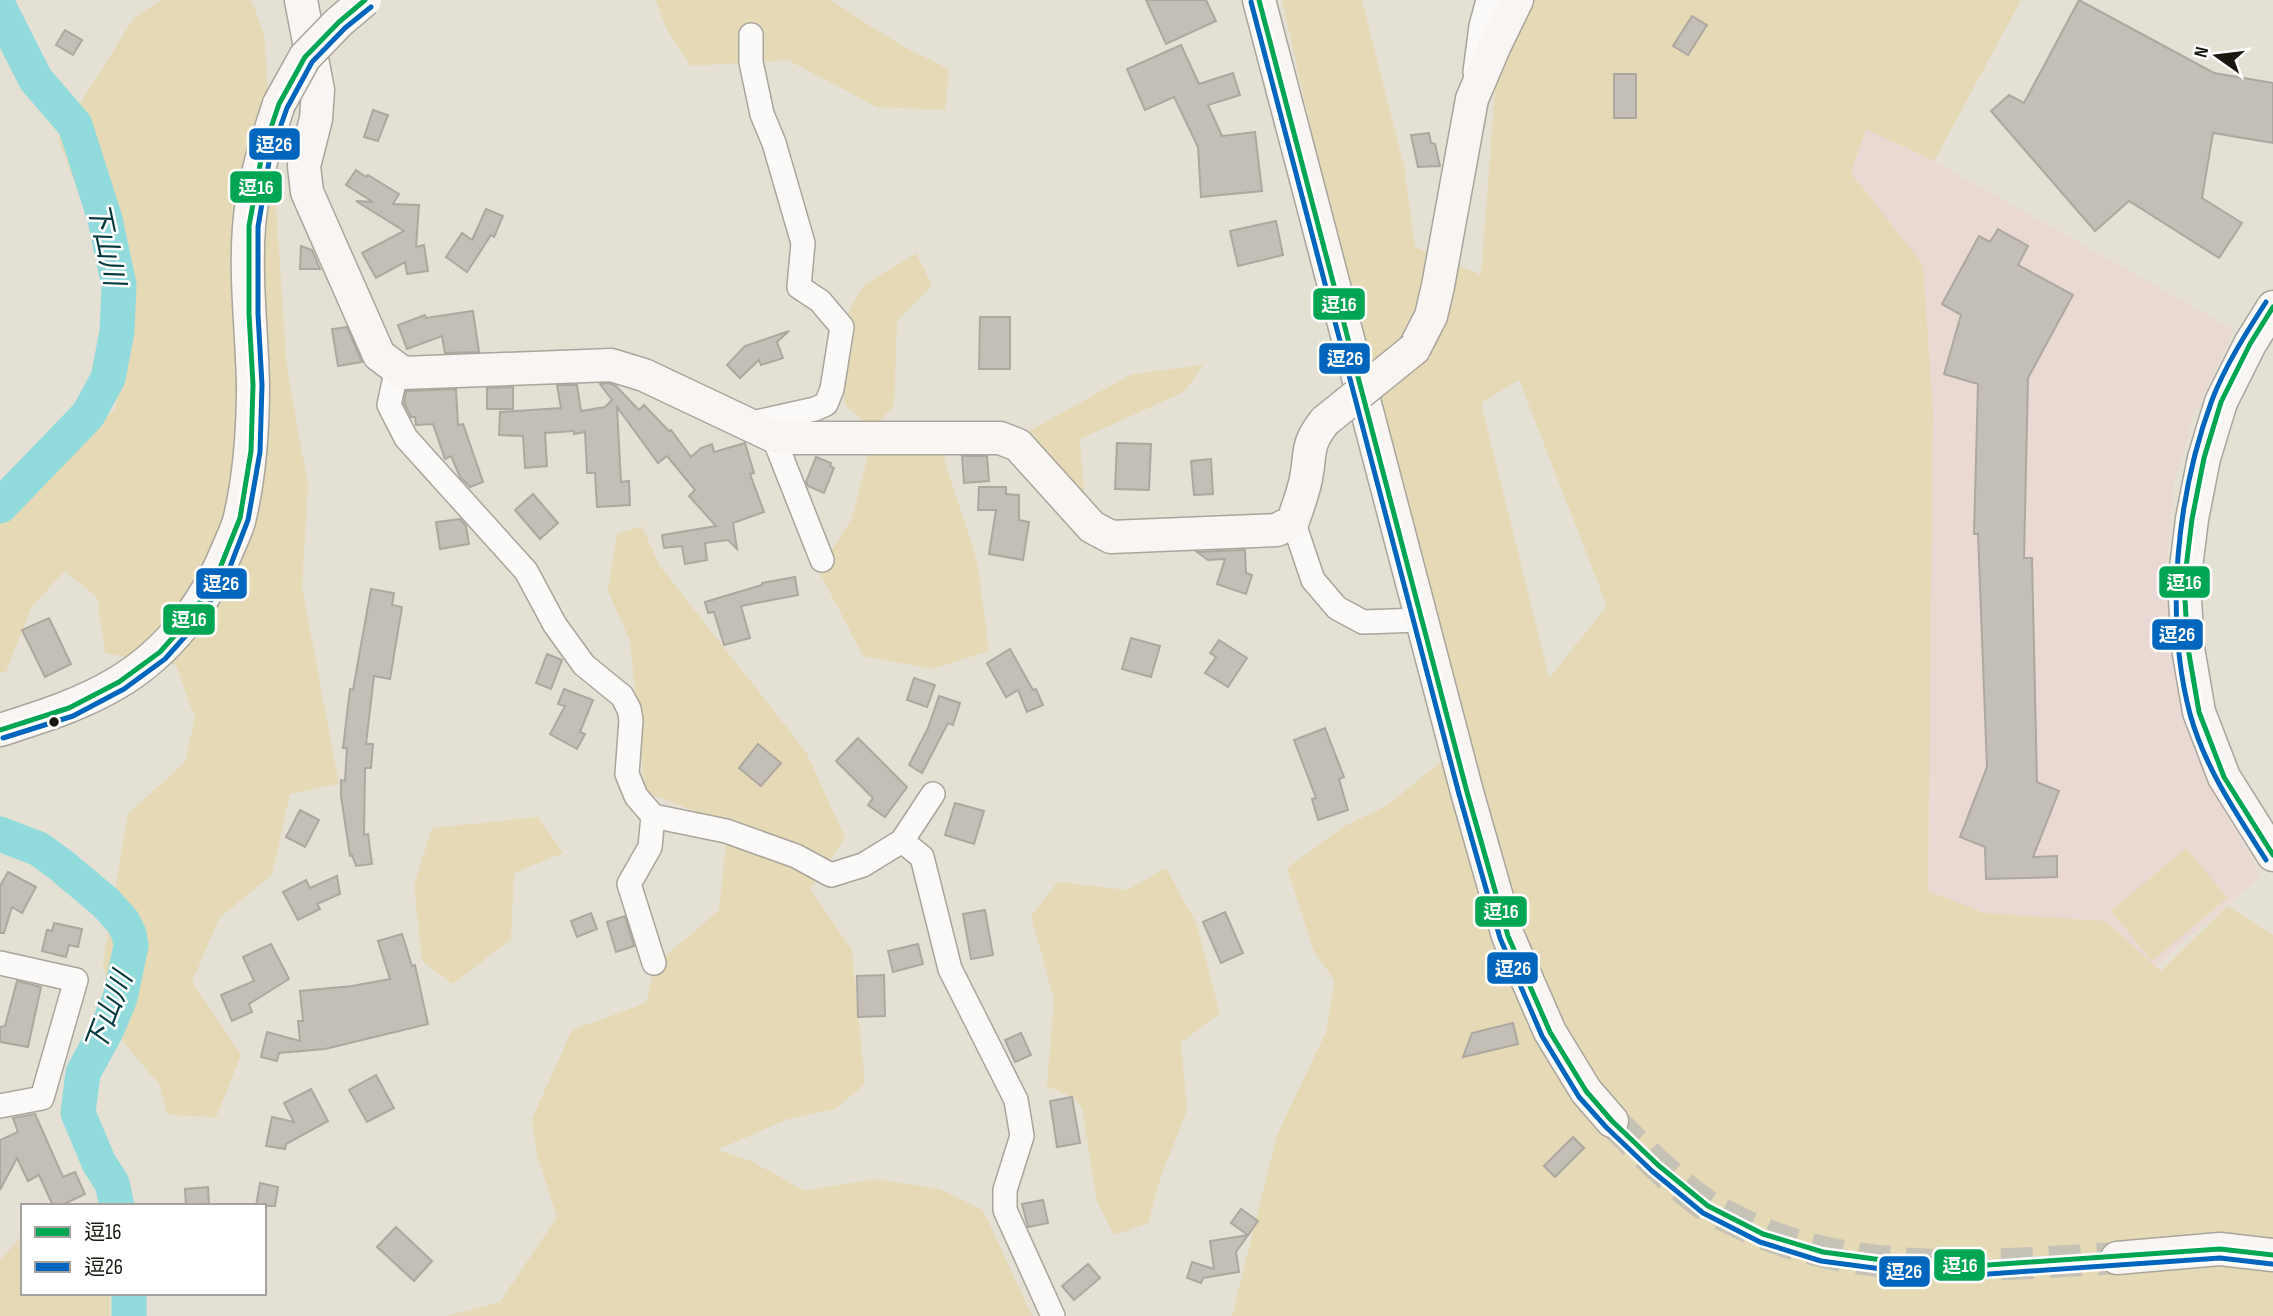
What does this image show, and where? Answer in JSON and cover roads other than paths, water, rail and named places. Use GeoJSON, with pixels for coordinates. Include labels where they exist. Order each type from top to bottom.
{"type":"FeatureCollection","features":[{"type":"Feature","properties":{"kind":"street"},"geometry":{"type":"LineString","coordinates":[[301,0],[318,90],[316,119],[304,166],[307,192],[379,355],[403,373],[437,374],[611,365],[644,375],[760,430],[787,438],[1000,439],[1018,445],[1092,527],[1111,537],[1277,530],[1293,521]]}},
{"type":"Feature","properties":{"kind":"street"},"geometry":{"type":"LineString","coordinates":[[0,730],[69,708],[119,682],[160,652],[191,617],[220,568],[240,518],[251,451],[253,385],[249,314],[249,226],[262,154],[279,104],[305,57],[365,0]]}},
{"type":"Feature","properties":{"kind":"street"},"geometry":{"type":"LineString","coordinates":[[1259,0],[1466,792],[1508,936],[1550,1032],[1586,1091],[1612,1121]]}},
{"type":"Feature","properties":{"kind":"street"},"geometry":{"type":"LineString","coordinates":[[1421,620],[1363,622],[1337,608],[1313,580],[1293,521],[1306,483],[1313,436],[1325,421],[1414,349],[1431,316],[1472,99],[1481,26],[1488,0]]}},
{"type":"Feature","properties":{"kind":"street"},"geometry":{"type":"LineString","coordinates":[[1472,99],[1517,0]]}},
{"type":"Feature","properties":{"kind":"street"},"geometry":{"type":"LineString","coordinates":[[751,35],[751,62],[762,114],[774,143],[803,243],[799,287],[820,301],[842,327],[832,389],[826,404],[814,409],[790,412],[760,430]]}},
{"type":"Feature","properties":{"kind":"street"},"geometry":{"type":"LineString","coordinates":[[2273,307],[2250,344],[2221,402],[2204,458],[2192,519],[2184,584],[2188,648],[2199,712],[2224,776],[2273,855]]}},
{"type":"Feature","properties":{"kind":"street"},"geometry":{"type":"LineString","coordinates":[[397,368],[390,405],[406,438],[526,571],[555,625],[584,665],[622,696],[631,719],[627,774],[636,796],[653,816],[726,831],[796,856],[831,875],[863,865],[902,841],[933,794]]}},
{"type":"Feature","properties":{"kind":"street"},"geometry":{"type":"LineString","coordinates":[[760,430],[822,560]]}},
{"type":"Feature","properties":{"kind":"street"},"geometry":{"type":"LineString","coordinates":[[653,816],[650,847],[629,884],[654,963]]}},
{"type":"Feature","properties":{"kind":"street"},"geometry":{"type":"LineString","coordinates":[[902,841],[922,857],[950,969],[1016,1100],[1022,1136],[1005,1190],[1005,1210],[1053,1316]]}},
{"type":"Feature","properties":{"kind":"street"},"geometry":{"type":"LineString","coordinates":[[0,963],[76,980],[42,1098],[0,1106]]}},
{"type":"Feature","properties":{"kind":"street"},"geometry":{"type":"LineString","coordinates":[[2117,1258],[2220,1249],[2273,1255]]}},
{"type":"Feature","properties":{"kind":"waterway","name":"下山川"},"geometry":{"type":"LineString","coordinates":[[0,9],[36,80],[75,125],[105,219],[119,285],[117,332],[108,378],[88,415],[0,506]]}},
{"type":"Feature","properties":{"kind":"waterway","name":"下山川"},"geometry":{"type":"LineString","coordinates":[[0,834],[39,849],[62,866],[106,903],[123,922],[129,934],[131,946],[120,998],[83,1073],[78,1113],[99,1163],[112,1183],[117,1204]]}},
{"type":"Feature","properties":{"kind":"waterway","name":"下山川"},"geometry":{"type":"LineString","coordinates":[[129,1295],[129,1316]]}},
{"type":"Feature","properties":{"kind":"tunnel"},"geometry":{"type":"LineString","coordinates":[[1612,1121],[1669,1176],[1715,1211],[1784,1241],[1830,1254],[1877,1261],[1973,1265],[2117,1258]]}}]}
